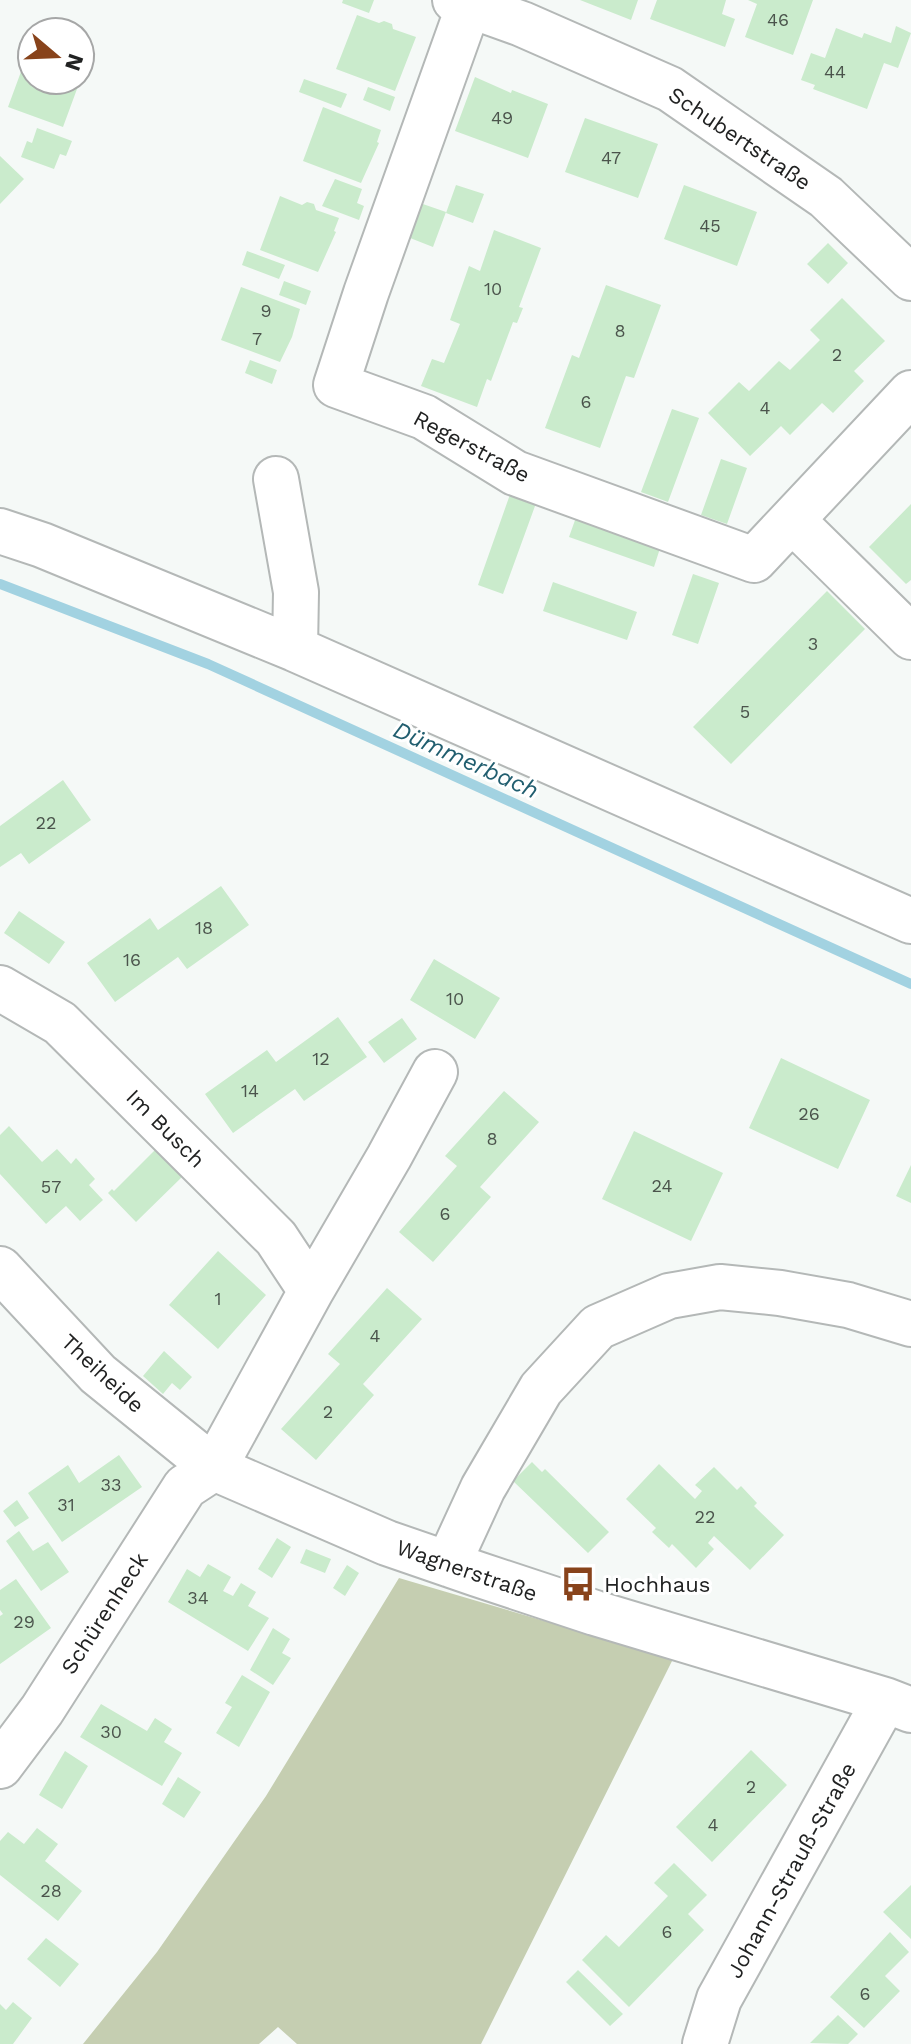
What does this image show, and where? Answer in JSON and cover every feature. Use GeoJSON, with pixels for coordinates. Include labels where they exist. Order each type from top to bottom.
{"type":"FeatureCollection","features":[{"type":"Feature","properties":{"kind":"street","name":"Schubertstraße"},"geometry":{"type":"LineString","coordinates":[[462,2],[522,24],[670,89],[826,197],[911,278]]}},
{"type":"Feature","properties":{"kind":"street","name":"Regerstraße"},"geometry":{"type":"LineString","coordinates":[[462,2],[336,385],[424,417],[515,473],[754,560],[911,393]]}},
{"type":"Feature","properties":{"kind":"street"},"geometry":{"type":"LineString","coordinates":[[276,479],[296,592],[295,649]]}},
{"type":"Feature","properties":{"kind":"street"},"geometry":{"type":"LineString","coordinates":[[792,520],[911,637]]}},
{"type":"Feature","properties":{"kind":"street"},"geometry":{"type":"LineString","coordinates":[[0,531],[42,545],[295,649],[911,921]]}},
{"type":"Feature","properties":{"kind":"street","name":"Im Busch"},"geometry":{"type":"LineString","coordinates":[[0,988],[60,1023],[276,1238],[311,1291]]}},
{"type":"Feature","properties":{"kind":"street"},"geometry":{"type":"LineString","coordinates":[[214,1468],[435,1072]]}},
{"type":"Feature","properties":{"kind":"street","name":"Theiheide"},"geometry":{"type":"LineString","coordinates":[[0,1269],[98,1374],[214,1468]]}},
{"type":"Feature","properties":{"kind":"street"},"geometry":{"type":"LineString","coordinates":[[448,1564],[483,1488],[541,1389],[598,1327],[669,1296],[720,1287],[780,1293],[848,1305],[911,1324]]}},
{"type":"Feature","properties":{"kind":"street","name":"Wagnerstraße"},"geometry":{"type":"LineString","coordinates":[[214,1468],[387,1543],[572,1606],[898,1705]]}},
{"type":"Feature","properties":{"kind":"street","name":"Schürenheck"},"geometry":{"type":"LineString","coordinates":[[0,1766],[42,1710],[185,1487],[214,1468]]}},
{"type":"Feature","properties":{"kind":"street","name":"Johann-Strauß-Straße"},"geometry":{"type":"LineString","coordinates":[[705,2044],[719,1999],[898,1705]]}},
{"type":"Feature","properties":{"kind":"green space"},"geometry":{"type":"Polygon","coordinates":[[[399,1578],[673,1659],[481,2044],[297,2044],[278,2027],[259,2044],[83,2044],[157,1952],[266,1796],[399,1578]]]}},
{"type":"Feature","properties":{"kind":"building"},"geometry":{"type":"Polygon","coordinates":[[[343,0],[374,0],[369,13],[342,3],[343,0]]]}},
{"type":"Feature","properties":{"kind":"building"},"geometry":{"type":"Polygon","coordinates":[[[580,0],[638,0],[631,20],[580,0]]]}},
{"type":"Feature","properties":{"kind":"building"},"geometry":{"type":"Polygon","coordinates":[[[657,0],[726,0],[722,14],[735,19],[725,47],[650,19],[657,0]]]}},
{"type":"Feature","properties":{"kind":"building"},"geometry":{"type":"Polygon","coordinates":[[[748,0],[813,0],[793,55],[745,37],[757,4],[748,0]]]}},
{"type":"Feature","properties":{"kind":"building"},"geometry":{"type":"Polygon","coordinates":[[[357,15],[379,23],[384,21],[392,24],[393,29],[416,37],[395,91],[336,69],[357,15]]]}},
{"type":"Feature","properties":{"kind":"building"},"geometry":{"type":"Polygon","coordinates":[[[896,26],[911,33],[898,68],[884,63],[867,109],[813,89],[815,85],[801,80],[811,53],[825,58],[836,28],[862,38],[864,33],[891,43],[896,26]]]}},
{"type":"Feature","properties":{"kind":"building"},"geometry":{"type":"Polygon","coordinates":[[[475,77],[511,93],[512,90],[548,104],[528,158],[455,131],[475,77]]]}},
{"type":"Feature","properties":{"kind":"building"},"geometry":{"type":"Polygon","coordinates":[[[304,79],[347,94],[341,108],[299,92],[304,79]]]}},
{"type":"Feature","properties":{"kind":"building"},"geometry":{"type":"Polygon","coordinates":[[[16,85],[16,96],[74,96],[63,127],[8,107],[16,85]]]}},
{"type":"Feature","properties":{"kind":"building"},"geometry":{"type":"Polygon","coordinates":[[[368,87],[395,97],[390,111],[363,100],[368,87]]]}},
{"type":"Feature","properties":{"kind":"building"},"geometry":{"type":"Polygon","coordinates":[[[323,107],[381,130],[379,143],[361,183],[303,161],[323,107]]]}},
{"type":"Feature","properties":{"kind":"building"},"geometry":{"type":"Polygon","coordinates":[[[585,118],[658,144],[638,198],[565,172],[585,118]]]}},
{"type":"Feature","properties":{"kind":"building"},"geometry":{"type":"Polygon","coordinates":[[[37,128],[72,141],[66,156],[60,154],[54,169],[21,157],[27,141],[32,143],[37,128]]]}},
{"type":"Feature","properties":{"kind":"building"},"geometry":{"type":"Polygon","coordinates":[[[0,156],[24,179],[0,204],[0,156]]]}},
{"type":"Feature","properties":{"kind":"building"},"geometry":{"type":"Polygon","coordinates":[[[335,179],[362,189],[357,203],[364,206],[359,220],[322,206],[335,179]]]}},
{"type":"Feature","properties":{"kind":"building"},"geometry":{"type":"Polygon","coordinates":[[[456,185],[484,194],[473,223],[446,213],[456,185]]]}},
{"type":"Feature","properties":{"kind":"building"},"geometry":{"type":"Polygon","coordinates":[[[684,185],[757,212],[737,266],[664,239],[684,185]]]}},
{"type":"Feature","properties":{"kind":"building"},"geometry":{"type":"Polygon","coordinates":[[[280,196],[302,205],[307,202],[314,204],[316,210],[339,218],[318,272],[260,250],[280,196]]]}},
{"type":"Feature","properties":{"kind":"building"},"geometry":{"type":"Polygon","coordinates":[[[417,202],[446,212],[433,247],[405,236],[417,202]]]}},
{"type":"Feature","properties":{"kind":"building"},"geometry":{"type":"Polygon","coordinates":[[[494,230],[541,248],[519,307],[523,308],[517,323],[513,322],[491,381],[487,379],[477,407],[421,386],[432,359],[444,363],[460,324],[450,320],[469,266],[480,271],[494,230]]]}},
{"type":"Feature","properties":{"kind":"building"},"geometry":{"type":"Polygon","coordinates":[[[828,243],[848,263],[828,284],[807,264],[828,243]]]}},
{"type":"Feature","properties":{"kind":"building"},"geometry":{"type":"Polygon","coordinates":[[[247,251],[285,265],[279,279],[242,265],[247,251]]]}},
{"type":"Feature","properties":{"kind":"building"},"geometry":{"type":"Polygon","coordinates":[[[284,281],[311,291],[306,305],[279,295],[284,281]]]}},
{"type":"Feature","properties":{"kind":"building"},"geometry":{"type":"Polygon","coordinates":[[[606,285],[661,305],[634,378],[626,376],[600,448],[545,428],[572,355],[579,358],[606,285]]]}},
{"type":"Feature","properties":{"kind":"building"},"geometry":{"type":"Polygon","coordinates":[[[241,287],[300,309],[292,337],[280,362],[221,340],[241,287]]]}},
{"type":"Feature","properties":{"kind":"building"},"geometry":{"type":"Polygon","coordinates":[[[842,298],[885,341],[854,371],[864,381],[833,413],[822,403],[790,435],[781,426],[750,456],[708,413],[739,382],[749,391],[779,361],[790,370],[820,340],[810,330],[842,298]]]}},
{"type":"Feature","properties":{"kind":"building"},"geometry":{"type":"Polygon","coordinates":[[[250,360],[277,370],[272,384],[245,373],[250,360]]]}},
{"type":"Feature","properties":{"kind":"building"},"geometry":{"type":"Polygon","coordinates":[[[672,409],[699,418],[668,502],[641,492],[672,409]]]}},
{"type":"Feature","properties":{"kind":"building"},"geometry":{"type":"Polygon","coordinates":[[[721,459],[747,468],[727,524],[701,515],[721,459]]]}},
{"type":"Feature","properties":{"kind":"building"},"geometry":{"type":"Polygon","coordinates":[[[513,486],[539,495],[503,594],[478,585],[513,486]]]}},
{"type":"Feature","properties":{"kind":"building"},"geometry":{"type":"Polygon","coordinates":[[[911,504],[911,580],[906,584],[869,547],[911,504]]]}},
{"type":"Feature","properties":{"kind":"building"},"geometry":{"type":"Polygon","coordinates":[[[579,509],[663,539],[654,567],[569,537],[579,509]]]}},
{"type":"Feature","properties":{"kind":"building"},"geometry":{"type":"Polygon","coordinates":[[[693,574],[719,583],[698,644],[672,635],[693,574]]]}},
{"type":"Feature","properties":{"kind":"building"},"geometry":{"type":"Polygon","coordinates":[[[553,582],[637,612],[627,640],[543,611],[553,582]]]}},
{"type":"Feature","properties":{"kind":"building"},"geometry":{"type":"Polygon","coordinates":[[[827,591],[865,629],[731,764],[693,727],[827,591]]]}},
{"type":"Feature","properties":{"kind":"building"},"geometry":{"type":"Polygon","coordinates":[[[63,780],[91,820],[29,864],[21,853],[0,867],[0,826],[63,780]]]}},
{"type":"Feature","properties":{"kind":"building"},"geometry":{"type":"Polygon","coordinates":[[[221,886],[249,925],[187,969],[178,957],[115,1002],[87,963],[150,918],[158,930],[221,886]]]}},
{"type":"Feature","properties":{"kind":"building"},"geometry":{"type":"Polygon","coordinates":[[[19,911],[65,942],[49,964],[4,933],[19,911]]]}},
{"type":"Feature","properties":{"kind":"building"},"geometry":{"type":"Polygon","coordinates":[[[434,959],[500,998],[475,1039],[410,1000],[434,959]]]}},
{"type":"Feature","properties":{"kind":"building"},"geometry":{"type":"Polygon","coordinates":[[[338,1017],[367,1057],[304,1101],[295,1089],[233,1133],[205,1094],[267,1050],[276,1062],[338,1017]]]}},
{"type":"Feature","properties":{"kind":"building"},"geometry":{"type":"Polygon","coordinates":[[[402,1018],[417,1039],[384,1063],[368,1042],[402,1018]]]}},
{"type":"Feature","properties":{"kind":"building"},"geometry":{"type":"Polygon","coordinates":[[[781,1058],[870,1100],[838,1169],[749,1128],[781,1058]]]}},
{"type":"Feature","properties":{"kind":"building"},"geometry":{"type":"Polygon","coordinates":[[[504,1091],[539,1122],[480,1187],[491,1197],[433,1262],[399,1232],[457,1166],[445,1156],[504,1091]]]}},
{"type":"Feature","properties":{"kind":"building"},"geometry":{"type":"Polygon","coordinates":[[[9,1126],[42,1162],[57,1149],[71,1164],[76,1158],[95,1179],[89,1185],[103,1200],[80,1221],[66,1206],[46,1224],[0,1174],[0,1135],[9,1126]]]}},
{"type":"Feature","properties":{"kind":"building"},"geometry":{"type":"Polygon","coordinates":[[[634,1131],[723,1173],[691,1241],[602,1199],[634,1131]]]}},
{"type":"Feature","properties":{"kind":"building"},"geometry":{"type":"Polygon","coordinates":[[[157,1148],[183,1176],[136,1222],[108,1193],[112,1189],[114,1191],[157,1148]]]}},
{"type":"Feature","properties":{"kind":"building"},"geometry":{"type":"Polygon","coordinates":[[[911,1165],[911,1203],[896,1196],[911,1165]]]}},
{"type":"Feature","properties":{"kind":"building"},"geometry":{"type":"Polygon","coordinates":[[[218,1251],[266,1295],[218,1349],[169,1305],[218,1251]]]}},
{"type":"Feature","properties":{"kind":"building"},"geometry":{"type":"Polygon","coordinates":[[[387,1288],[422,1319],[363,1384],[374,1395],[316,1460],[281,1429],[340,1364],[328,1354],[387,1288]]]}},
{"type":"Feature","properties":{"kind":"building"},"geometry":{"type":"Polygon","coordinates":[[[164,1351],[192,1377],[180,1390],[172,1383],[163,1394],[143,1376],[164,1351]]]}},
{"type":"Feature","properties":{"kind":"building"},"geometry":{"type":"Polygon","coordinates":[[[119,1455],[142,1487],[62,1542],[28,1493],[68,1465],[79,1483],[119,1455]]]}},
{"type":"Feature","properties":{"kind":"building"},"geometry":{"type":"Polygon","coordinates":[[[532,1462],[542,1472],[545,1469],[609,1532],[588,1553],[513,1481],[532,1462]]]}},
{"type":"Feature","properties":{"kind":"building"},"geometry":{"type":"Polygon","coordinates":[[[659,1464],[695,1499],[702,1491],[695,1485],[714,1467],[737,1490],[741,1486],[757,1503],[754,1506],[784,1535],[750,1570],[714,1536],[708,1543],[714,1549],[696,1568],[672,1544],[669,1548],[652,1532],[656,1528],[626,1499],[659,1464]]]}},
{"type":"Feature","properties":{"kind":"building"},"geometry":{"type":"Polygon","coordinates":[[[17,1500],[29,1518],[15,1527],[3,1511],[17,1500]]]}},
{"type":"Feature","properties":{"kind":"building"},"geometry":{"type":"Polygon","coordinates":[[[19,1531],[33,1551],[48,1542],[69,1572],[41,1591],[6,1541],[19,1531]]]}},
{"type":"Feature","properties":{"kind":"building"},"geometry":{"type":"Polygon","coordinates":[[[277,1538],[291,1547],[272,1578],[258,1569],[277,1538]]]}},
{"type":"Feature","properties":{"kind":"building"},"geometry":{"type":"Polygon","coordinates":[[[306,1549],[331,1559],[325,1573],[300,1563],[306,1549]]]}},
{"type":"Feature","properties":{"kind":"building"},"geometry":{"type":"Polygon","coordinates":[[[208,1564],[231,1577],[223,1591],[233,1596],[241,1583],[256,1592],[248,1606],[269,1618],[248,1651],[168,1602],[187,1569],[200,1577],[208,1564]]]}},
{"type":"Feature","properties":{"kind":"building"},"geometry":{"type":"Polygon","coordinates":[[[347,1565],[359,1573],[345,1596],[333,1588],[347,1565]]]}},
{"type":"Feature","properties":{"kind":"building"},"geometry":{"type":"Polygon","coordinates":[[[16,1579],[51,1628],[0,1664],[0,1616],[3,1614],[0,1610],[0,1590],[16,1579]]]}},
{"type":"Feature","properties":{"kind":"building"},"geometry":{"type":"Polygon","coordinates":[[[273,1628],[290,1639],[282,1653],[291,1658],[273,1685],[250,1670],[273,1628]]]}},
{"type":"Feature","properties":{"kind":"building"},"geometry":{"type":"Polygon","coordinates":[[[242,1675],[270,1692],[239,1747],[216,1733],[232,1707],[225,1703],[242,1675]]]}},
{"type":"Feature","properties":{"kind":"building"},"geometry":{"type":"Polygon","coordinates":[[[101,1704],[147,1731],[155,1718],[172,1729],[164,1742],[182,1753],[162,1786],[80,1737],[101,1704]]]}},
{"type":"Feature","properties":{"kind":"building"},"geometry":{"type":"Polygon","coordinates":[[[751,1750],[787,1785],[712,1862],[676,1827],[751,1750]]]}},
{"type":"Feature","properties":{"kind":"building"},"geometry":{"type":"Polygon","coordinates":[[[65,1751],[88,1766],[62,1809],[39,1795],[65,1751]]]}},
{"type":"Feature","properties":{"kind":"building"},"geometry":{"type":"Polygon","coordinates":[[[178,1777],[201,1792],[184,1818],[162,1804],[178,1777]]]}},
{"type":"Feature","properties":{"kind":"building"},"geometry":{"type":"Polygon","coordinates":[[[37,1828],[58,1844],[45,1861],[82,1891],[58,1921],[0,1875],[0,1841],[8,1832],[24,1844],[37,1828]]]}},
{"type":"Feature","properties":{"kind":"building"},"geometry":{"type":"Polygon","coordinates":[[[674,1863],[707,1895],[688,1914],[704,1930],[629,2007],[582,1960],[606,1935],[619,1947],[668,1896],[654,1883],[674,1863]]]}},
{"type":"Feature","properties":{"kind":"building"},"geometry":{"type":"Polygon","coordinates":[[[911,1885],[911,1939],[883,1912],[911,1885]]]}},
{"type":"Feature","properties":{"kind":"building"},"geometry":{"type":"Polygon","coordinates":[[[890,1932],[909,1952],[885,1976],[900,1991],[864,2028],[830,1997],[890,1932]]]}},
{"type":"Feature","properties":{"kind":"building"},"geometry":{"type":"Polygon","coordinates":[[[46,1938],[79,1964],[60,1987],[27,1959],[46,1938]]]}},
{"type":"Feature","properties":{"kind":"building"},"geometry":{"type":"Polygon","coordinates":[[[578,1970],[623,2014],[610,2026],[566,1982],[578,1970]]]}},
{"type":"Feature","properties":{"kind":"building"},"geometry":{"type":"Polygon","coordinates":[[[13,2002],[32,2018],[13,2044],[0,2044],[0,2004],[6,2010],[13,2002]]]}},
{"type":"Feature","properties":{"kind":"building"},"geometry":{"type":"Polygon","coordinates":[[[838,2015],[858,2034],[848,2044],[810,2043],[838,2015]]]}},
{"type":"Feature","properties":{"kind":"waterway","name":"Dümmerbach"},"geometry":{"type":"LineString","coordinates":[[0,584],[208,664],[911,984]]}},
{"type":"Feature","properties":{"kind":"place","name":"Hochhaus"},"geometry":{"type":"Point","coordinates":[578,1584]}}]}
